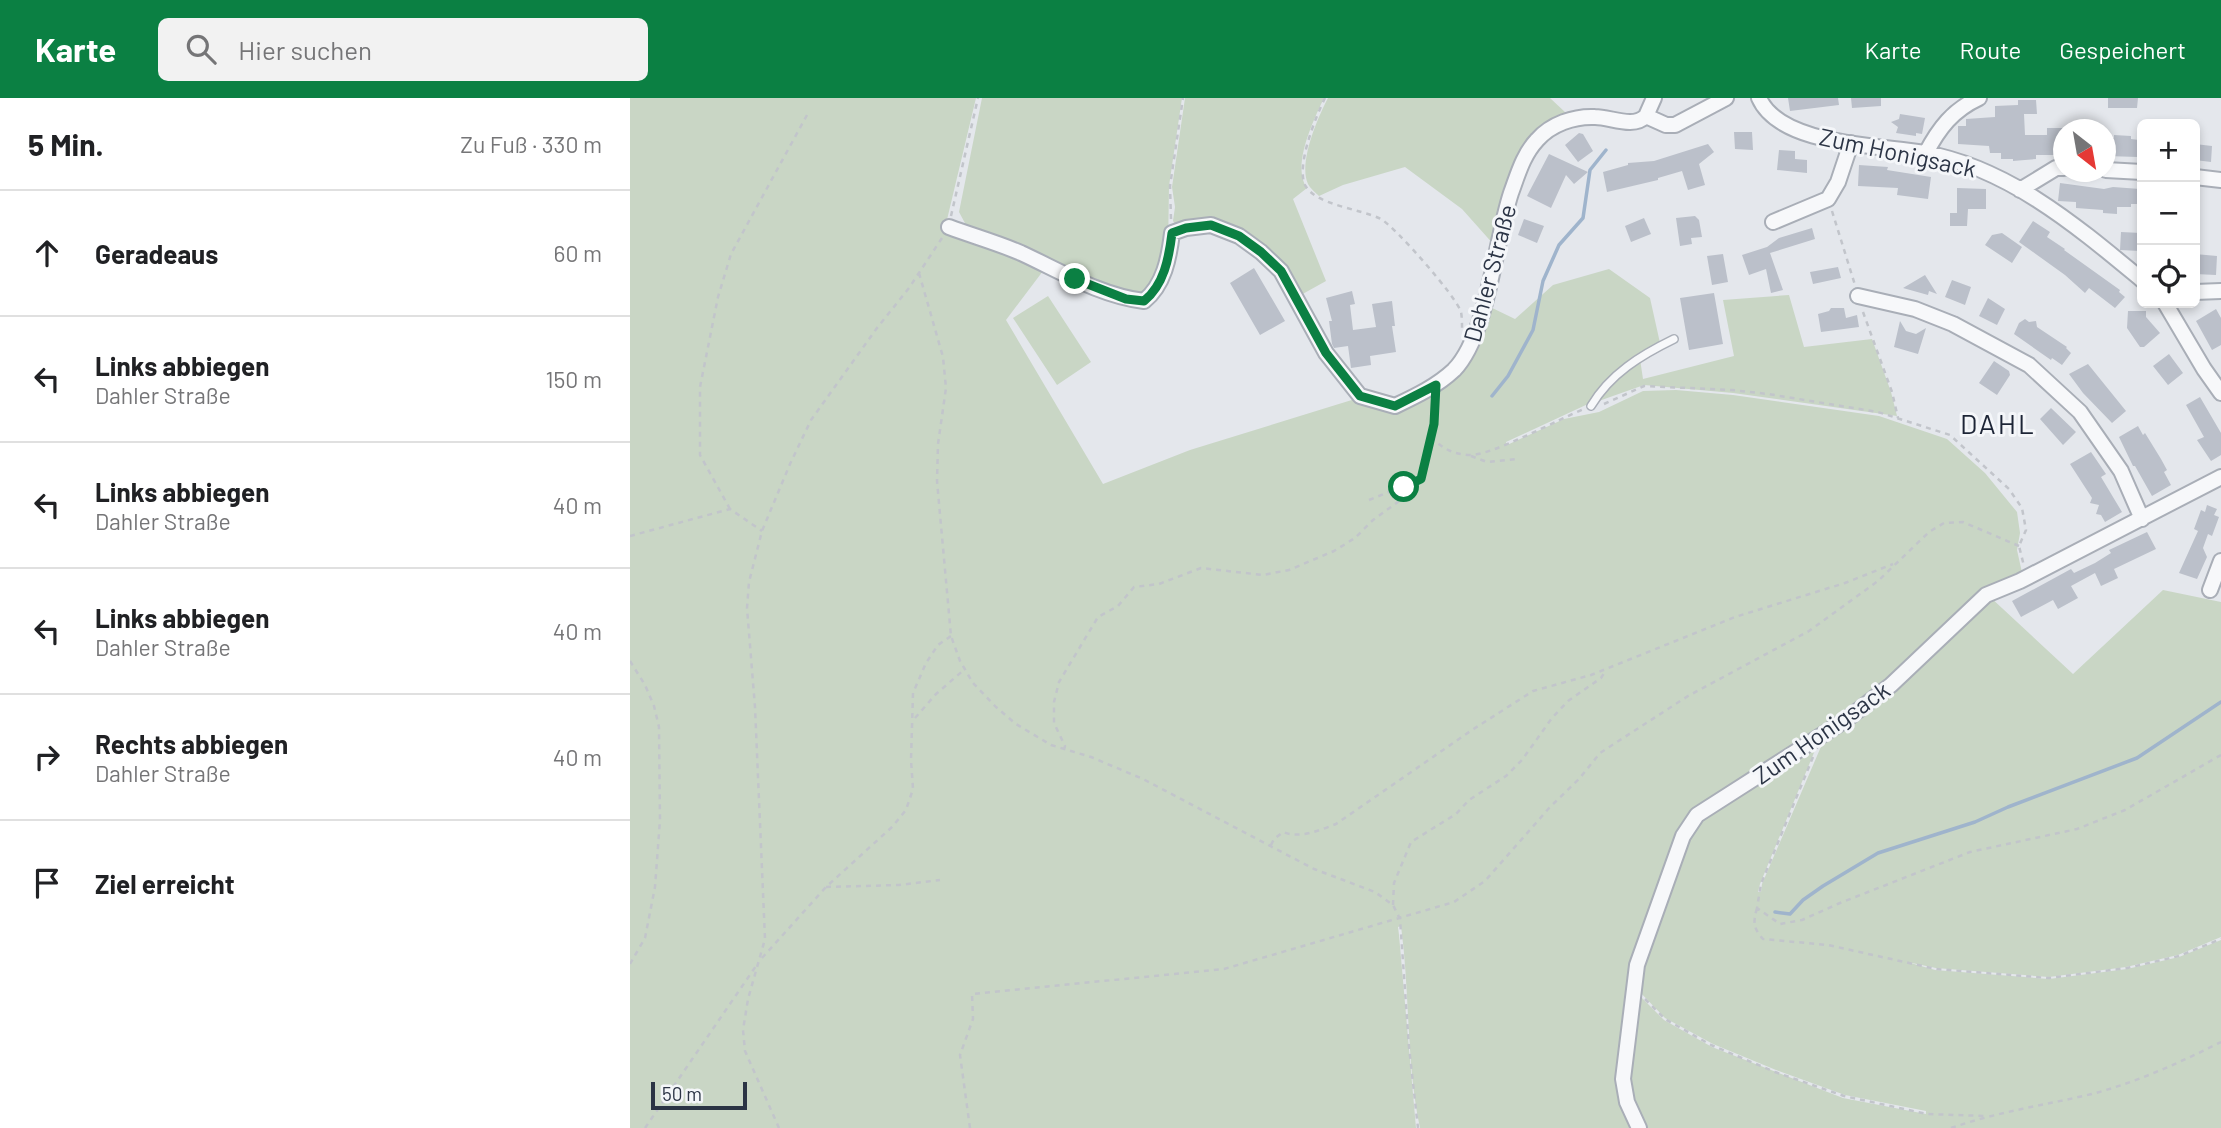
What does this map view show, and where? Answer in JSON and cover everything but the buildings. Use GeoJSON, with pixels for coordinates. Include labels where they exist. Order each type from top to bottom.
{"type":"FeatureCollection","features":[{"type":"Feature","properties":{"kind":"street"},"geometry":{"type":"LineString","coordinates":[[1646,116],[1654,98]]}},
{"type":"Feature","properties":{"kind":"street","name":"Dahler Straße"},"geometry":{"type":"LineString","coordinates":[[1172,233],[1211,225],[1239,236],[1261,252],[1281,271],[1326,353],[1360,396],[1395,406],[1436,385],[1465,357],[1476,334],[1504,216],[1519,170],[1536,141],[1556,125],[1582,117],[1634,122],[1646,116],[1666,125],[1675,125],[1726,98]]}},
{"type":"Feature","properties":{"kind":"street","name":"Zum Honigsack"},"geometry":{"type":"LineString","coordinates":[[1759,98],[1768,113],[1788,125],[1851,144],[1926,153],[1983,169],[2080,229],[2137,276]]}},
{"type":"Feature","properties":{"kind":"street"},"geometry":{"type":"LineString","coordinates":[[1926,153],[1936,133],[1948,119],[1964,105],[1979,98]]}},
{"type":"Feature","properties":{"kind":"street"},"geometry":{"type":"LineString","coordinates":[[1773,222],[1828,199],[1838,182],[1851,144]]}},
{"type":"Feature","properties":{"kind":"street"},"geometry":{"type":"LineString","coordinates":[[2020,190],[2053,170]]}},
{"type":"Feature","properties":{"kind":"street"},"geometry":{"type":"LineString","coordinates":[[2116,171],[2137,172]]}},
{"type":"Feature","properties":{"kind":"street"},"geometry":{"type":"LineString","coordinates":[[2200,178],[2221,180]]}},
{"type":"Feature","properties":{"kind":"street"},"geometry":{"type":"LineString","coordinates":[[949,227],[1018,252],[1126,299],[1144,301],[1156,291],[1170,254],[1172,233]]}},
{"type":"Feature","properties":{"kind":"street"},"geometry":{"type":"LineString","coordinates":[[2200,292],[2221,291]]}},
{"type":"Feature","properties":{"kind":"street"},"geometry":{"type":"LineString","coordinates":[[1858,296],[1915,309],[1953,324],[2029,365],[2080,412],[2121,471],[2142,519]]}},
{"type":"Feature","properties":{"kind":"street"},"geometry":{"type":"LineString","coordinates":[[2171,308],[2204,369],[2221,393]]}},
{"type":"Feature","properties":{"kind":"street","name":"Zum Honigsack"},"geometry":{"type":"LineString","coordinates":[[1639,1128],[1627,1102],[1623,1079],[1637,965],[1683,836],[1697,816],[1847,719],[1891,685],[1986,595],[2027,577],[2221,477]]}},
{"type":"Feature","properties":{"kind":"street"},"geometry":{"type":"LineString","coordinates":[[2210,590],[2221,561]]}},
{"type":"Feature","properties":{"kind":"lane"},"geometry":{"type":"LineString","coordinates":[[1591,405],[1600,391],[1620,372],[1651,350],[1674,339]]}},
{"type":"Feature","properties":{"kind":"path"},"geometry":{"type":"LineString","coordinates":[[779,1128],[745,1051],[743,1030],[748,999],[765,939],[755,707],[747,608],[749,582],[762,531],[811,420],[919,273],[949,227],[978,98]]}},
{"type":"Feature","properties":{"kind":"path"},"geometry":{"type":"LineString","coordinates":[[1172,233],[1170,186],[1183,98]]}},
{"type":"Feature","properties":{"kind":"path"},"geometry":{"type":"LineString","coordinates":[[1325,98],[1308,137],[1304,165],[1305,184],[1317,198],[1383,220],[1413,249],[1461,311],[1463,331]]}},
{"type":"Feature","properties":{"kind":"path"},"geometry":{"type":"LineString","coordinates":[[762,531],[730,509],[700,455],[700,387],[718,298],[731,254],[807,115]]}},
{"type":"Feature","properties":{"kind":"path"},"geometry":{"type":"LineString","coordinates":[[919,273],[943,357],[946,388],[937,444],[936,481],[951,636],[973,683],[1016,724],[1051,745],[1091,757],[1143,779],[1314,869],[1375,892],[1394,905]]}},
{"type":"Feature","properties":{"kind":"path"},"geometry":{"type":"LineString","coordinates":[[1064,750],[1065,746],[1054,723],[1054,702],[1059,682],[1098,617],[1118,606],[1134,587],[1159,584],[1201,568],[1264,575],[1289,570],[1334,551],[1355,538],[1373,520],[1413,491],[1421,479],[1434,424],[1436,385]]}},
{"type":"Feature","properties":{"kind":"path"},"geometry":{"type":"LineString","coordinates":[[1431,437],[1444,450],[1471,456],[1492,450],[1591,405],[1607,403],[1644,386],[1769,394],[1878,412],[1950,435],[2009,489],[2022,508],[2026,530],[2019,546],[2027,577]]}},
{"type":"Feature","properties":{"kind":"path"},"geometry":{"type":"LineString","coordinates":[[1464,454],[1487,462],[1517,459]]}},
{"type":"Feature","properties":{"kind":"path"},"geometry":{"type":"LineString","coordinates":[[1369,500],[1421,479]]}},
{"type":"Feature","properties":{"kind":"path"},"geometry":{"type":"LineString","coordinates":[[630,536],[730,509]]}},
{"type":"Feature","properties":{"kind":"path"},"geometry":{"type":"LineString","coordinates":[[970,1128],[960,1055],[973,1019],[972,994],[1224,969],[1454,902],[1485,881],[1600,753],[1688,696],[1809,631],[1878,581],[1929,532],[1954,521],[1963,522],[2019,546]]}},
{"type":"Feature","properties":{"kind":"path"},"geometry":{"type":"LineString","coordinates":[[1271,845],[1273,839],[1283,832],[1293,836],[1319,831],[1336,824],[1472,730],[1534,691],[1591,676],[1735,617],[1845,583],[1896,563]]}},
{"type":"Feature","properties":{"kind":"path"},"geometry":{"type":"LineString","coordinates":[[645,1128],[759,961],[777,939],[826,887],[892,827],[906,810],[913,789],[913,693],[926,663],[938,645],[951,636]]}},
{"type":"Feature","properties":{"kind":"path"},"geometry":{"type":"LineString","coordinates":[[630,661],[654,706],[659,727],[660,820],[655,887],[645,938],[630,964]]}},
{"type":"Feature","properties":{"kind":"path"},"geometry":{"type":"LineString","coordinates":[[914,720],[936,694],[965,669]]}},
{"type":"Feature","properties":{"kind":"path"},"geometry":{"type":"LineString","coordinates":[[1418,1128],[1400,919],[1394,905],[1394,883],[1411,842],[1456,814],[1469,800],[1506,776],[1522,760],[1552,718],[1568,701],[1601,678],[1606,669]]}},
{"type":"Feature","properties":{"kind":"path"},"geometry":{"type":"LineString","coordinates":[[1814,755],[1761,884],[1753,921],[1755,929],[1763,939],[1828,945],[1936,969],[2049,978],[2127,968],[2179,956],[2221,939]]}},
{"type":"Feature","properties":{"kind":"path"},"geometry":{"type":"LineString","coordinates":[[1756,908],[1780,924],[1802,920],[1970,852],[2077,829],[2124,810],[2221,755]]}},
{"type":"Feature","properties":{"kind":"path"},"geometry":{"type":"LineString","coordinates":[[826,887],[899,885],[940,880]]}},
{"type":"Feature","properties":{"kind":"path"},"geometry":{"type":"LineString","coordinates":[[1634,988],[1665,1019],[1711,1045],[1774,1072],[1844,1096],[1915,1111],[1986,1116]]}},
{"type":"Feature","properties":{"kind":"path"},"geometry":{"type":"LineString","coordinates":[[1951,1128],[1986,1116],[2093,1093],[2158,1073],[2221,1042]]}},
{"type":"Feature","properties":{"kind":"green space"},"geometry":{"type":"Polygon","coordinates":[[[630,98],[976,98],[945,228],[1046,267],[1006,320],[1103,484],[1190,450],[1355,399],[1396,410],[1457,372],[1486,305],[1515,319],[1553,285],[1609,269],[1650,298],[1660,343],[1607,380],[1588,404],[1506,442],[1507,445],[1564,419],[1599,412],[1643,391],[1676,390],[1733,395],[1879,416],[1947,439],[1985,473],[2017,512],[2020,533],[2017,550],[2023,577],[1984,594],[1889,684],[1695,814],[1635,966],[1620,1080],[1636,1128],[1420,1128],[1412,1078],[1401,926],[1398,927],[1416,1128],[630,1128],[630,98]]]}},
{"type":"Feature","properties":{"kind":"green space"},"geometry":{"type":"Polygon","coordinates":[[[982,98],[1182,98],[1169,186],[1168,253],[1143,298],[1127,297],[977,233],[966,225],[959,212],[982,98]]]}},
{"type":"Feature","properties":{"kind":"green space"},"geometry":{"type":"Polygon","coordinates":[[[1185,98],[1324,98],[1303,155],[1301,168],[1307,188],[1293,199],[1326,281],[1299,296],[1238,234],[1176,225],[1173,221],[1175,207],[1172,187],[1185,98]]]}},
{"type":"Feature","properties":{"kind":"green space"},"geometry":{"type":"Polygon","coordinates":[[[1328,98],[1550,98],[1566,113],[1544,127],[1495,246],[1462,209],[1405,167],[1343,185],[1319,196],[1308,184],[1307,153],[1328,98]]]}},
{"type":"Feature","properties":{"kind":"green space"},"geometry":{"type":"Polygon","coordinates":[[[1789,295],[1804,347],[1872,339],[1897,416],[1733,393],[1644,385],[1596,402],[1602,391],[1640,359],[1643,379],[1734,356],[1723,300],[1789,295]]]}},
{"type":"Feature","properties":{"kind":"green space"},"geometry":{"type":"Polygon","coordinates":[[[1048,296],[1091,362],[1057,385],[1013,318],[1048,296]]]}},
{"type":"Feature","properties":{"kind":"green space"},"geometry":{"type":"Polygon","coordinates":[[[2163,590],[2221,602],[2221,937],[2178,955],[2126,967],[2049,977],[1936,968],[1907,962],[1935,970],[2049,979],[2127,969],[2179,957],[2221,940],[2221,1128],[1642,1128],[1625,1078],[1636,992],[1664,1020],[1712,1047],[1843,1098],[1926,1114],[1926,1111],[1845,1095],[1713,1044],[1665,1018],[1636,988],[1692,826],[1820,738],[1760,884],[1758,892],[1761,892],[1762,884],[1826,735],[1989,596],[2073,674],[2163,590]]]}},
{"type":"Feature","properties":{"kind":"waterway"},"geometry":{"type":"LineString","coordinates":[[1492,396],[1508,376],[1533,330],[1543,281],[1559,245],[1583,218],[1590,170],[1606,150]]}},
{"type":"Feature","properties":{"kind":"waterway"},"geometry":{"type":"LineString","coordinates":[[1775,912],[1790,914],[1803,900],[1823,886],[1878,853],[1975,822],[2137,758],[2221,702]]}},
{"type":"Feature","properties":{"kind":"district","name":"DAHL"},"geometry":{"type":"Point","coordinates":[1998,423]}},
{"type":"Feature","properties":{"kind":"route"},"geometry":{"type":"LineString","coordinates":[[1075,279],[1126,299],[1144,301],[1156,291],[1170,254],[1172,233],[1211,225],[1239,236],[1281,271],[1326,353],[1360,396],[1395,406],[1436,385],[1434,424],[1421,479],[1404,487]]}}]}
